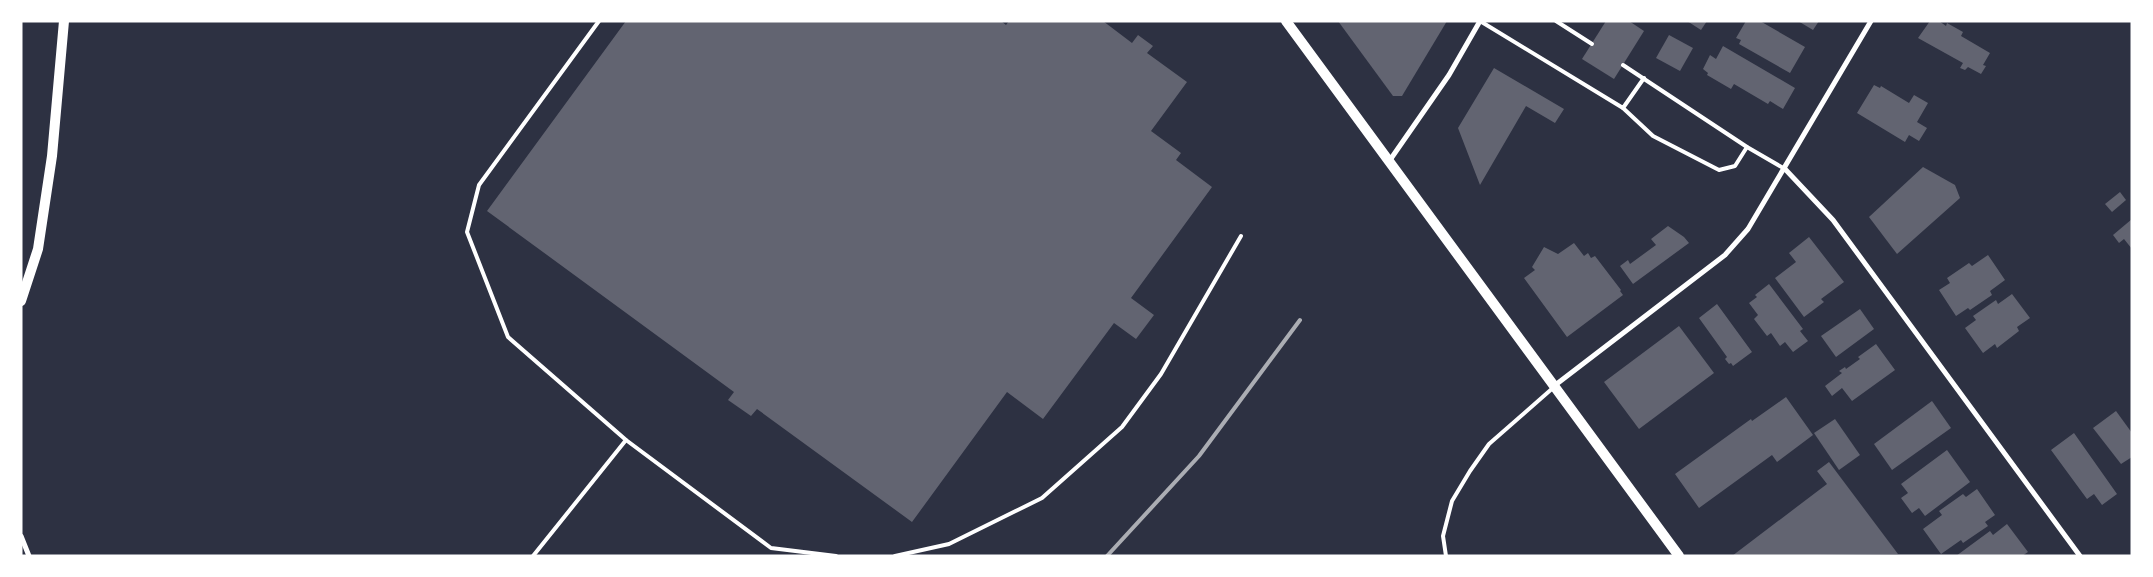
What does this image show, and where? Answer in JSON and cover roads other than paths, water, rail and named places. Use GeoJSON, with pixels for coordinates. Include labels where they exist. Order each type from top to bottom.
{"type":"FeatureCollection","features":[{"type":"Feature","properties":{"kind":"main road"},"geometry":{"type":"LineString","coordinates":[[21,301],[38,249],[52,156],[64,21]]}},
{"type":"Feature","properties":{"kind":"main road"},"geometry":{"type":"LineString","coordinates":[[1286,21],[1680,556]]}},
{"type":"Feature","properties":{"kind":"street"},"geometry":{"type":"LineString","coordinates":[[1390,160],[1449,75],[1480,21]]}},
{"type":"Feature","properties":{"kind":"street"},"geometry":{"type":"LineString","coordinates":[[1554,386],[1725,255],[1748,229],[1871,21]]}},
{"type":"Feature","properties":{"kind":"street"},"geometry":{"type":"LineString","coordinates":[[1785,169],[1833,220],[2080,556]]}},
{"type":"Feature","properties":{"kind":"street"},"geometry":{"type":"LineString","coordinates":[[21,536],[29,556]]}},
{"type":"Feature","properties":{"kind":"lane"},"geometry":{"type":"LineString","coordinates":[[599,21],[479,185],[467,232],[508,338],[626,440],[771,548],[836,556]]}},
{"type":"Feature","properties":{"kind":"lane"},"geometry":{"type":"LineString","coordinates":[[1480,21],[1623,108],[1653,136],[1719,170],[1735,166],[1746,147]]}},
{"type":"Feature","properties":{"kind":"lane"},"geometry":{"type":"LineString","coordinates":[[1556,21],[1592,44]]}},
{"type":"Feature","properties":{"kind":"lane"},"geometry":{"type":"LineString","coordinates":[[1623,65],[1746,147],[1785,169]]}},
{"type":"Feature","properties":{"kind":"lane"},"geometry":{"type":"LineString","coordinates":[[1623,108],[1644,78]]}},
{"type":"Feature","properties":{"kind":"lane"},"geometry":{"type":"LineString","coordinates":[[895,556],[950,544],[1042,498],[1122,427],[1161,374],[1240,236]]}},
{"type":"Feature","properties":{"kind":"lane"},"geometry":{"type":"LineString","coordinates":[[1446,556],[1443,536],[1452,501],[1470,471],[1490,444],[1554,386]]}},
{"type":"Feature","properties":{"kind":"lane"},"geometry":{"type":"LineString","coordinates":[[533,556],[626,440]]}},
{"type":"Feature","properties":{"kind":"railway"},"geometry":{"type":"LineString","coordinates":[[1107,556],[1199,456],[1300,320]]}}]}
